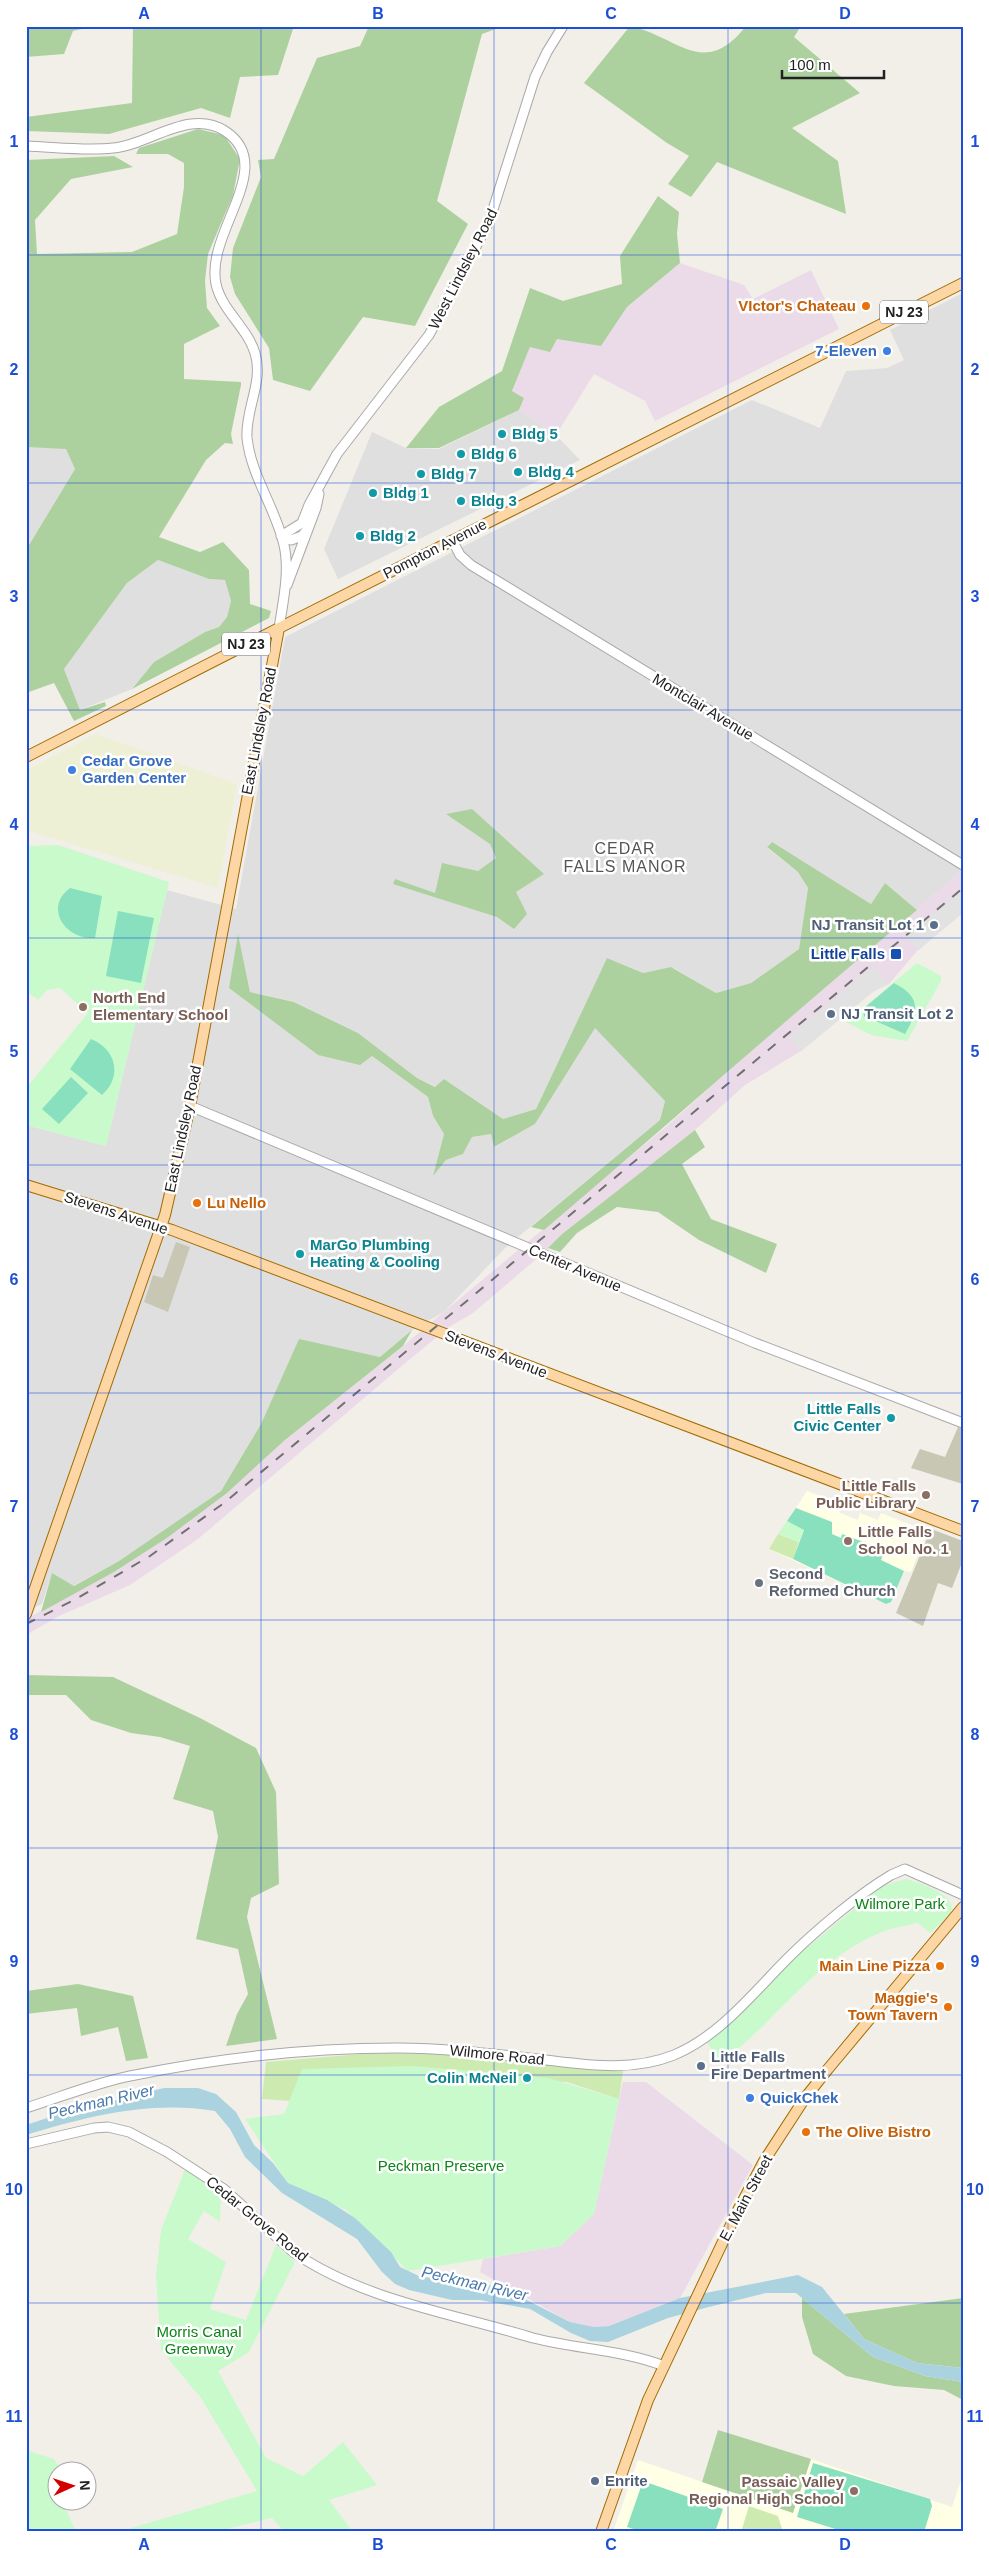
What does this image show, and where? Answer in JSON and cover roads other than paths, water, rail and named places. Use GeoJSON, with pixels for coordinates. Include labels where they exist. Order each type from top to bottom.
{"type":"FeatureCollection","features":[{"type":"Feature","properties":{"kind":"main road","name":"Pompton Avenue"},"geometry":{"type":"LineString","coordinates":[[26,757],[963,283]]}},
{"type":"Feature","properties":{"kind":"main road","name":"East Lindsley Road"},"geometry":{"type":"LineString","coordinates":[[26,1614],[161,1227],[190,1106],[279,628]]}},
{"type":"Feature","properties":{"kind":"main road","name":"Stevens Avenue"},"geometry":{"type":"LineString","coordinates":[[26,1185],[161,1227],[963,1531]]}},
{"type":"Feature","properties":{"kind":"main road","name":"E. Main Street"},"geometry":{"type":"LineString","coordinates":[[601,2532],[648,2400],[750,2187],[801,2104],[963,1907]]}},
{"type":"Feature","properties":{"kind":"street","name":"West Lindsley Road"},"geometry":{"type":"LineString","coordinates":[[282,536],[302,523],[340,449],[429,335],[451,296],[491,216],[535,77],[563,26]]}},
{"type":"Feature","properties":{"kind":"street"},"geometry":{"type":"LineString","coordinates":[[26,146],[116,148],[137,143],[178,127],[203,123],[226,132],[239,145],[244,159],[246,174],[220,240],[216,258],[216,281],[223,303],[255,351],[258,378],[248,426],[248,445],[282,536],[286,557],[285,591],[279,628]]}},
{"type":"Feature","properties":{"kind":"street","name":"West Lindsley Road"},"geometry":{"type":"LineString","coordinates":[[285,591],[316,508],[319,488]]}},
{"type":"Feature","properties":{"kind":"street"},"geometry":{"type":"LineString","coordinates":[[282,536],[291,540],[302,536],[309,528]]}},
{"type":"Feature","properties":{"kind":"street","name":"Montclair Avenue"},"geometry":{"type":"LineString","coordinates":[[452,540],[463,559],[471,565],[963,865]]}},
{"type":"Feature","properties":{"kind":"street","name":"Center Avenue"},"geometry":{"type":"LineString","coordinates":[[190,1106],[834,1375],[963,1423]]}},
{"type":"Feature","properties":{"kind":"street","name":"Wilmore Road"},"geometry":{"type":"LineString","coordinates":[[26,2108],[129,2076],[201,2063],[282,2054],[415,2049],[501,2055],[604,2066],[633,2066],[654,2062],[675,2055],[703,2039],[732,2014],[803,1944],[886,1878],[906,1869],[963,1895]]}},
{"type":"Feature","properties":{"kind":"street","name":"Cedar Grove Road"},"geometry":{"type":"LineString","coordinates":[[26,2144],[94,2128],[108,2127],[124,2130],[167,2152],[224,2189],[299,2256],[368,2291],[533,2338],[561,2345],[628,2354],[664,2366]]}},
{"type":"Feature","properties":{"kind":"water","name":"Peckman River"},"geometry":{"type":"Polygon","coordinates":[[[164,2088],[198,2088],[216,2094],[236,2112],[254,2145],[273,2163],[288,2183],[327,2200],[355,2218],[391,2252],[400,2267],[421,2277],[466,2280],[505,2289],[570,2322],[594,2327],[609,2326],[680,2298],[798,2275],[822,2287],[864,2339],[917,2363],[963,2368],[963,2382],[925,2376],[873,2357],[796,2293],[766,2293],[705,2308],[668,2318],[608,2342],[590,2341],[571,2333],[530,2309],[480,2300],[452,2300],[409,2290],[395,2284],[382,2272],[357,2239],[282,2193],[245,2157],[230,2129],[215,2111],[167,2107],[120,2112],[96,2116],[26,2135],[26,2125],[53,2116],[164,2088]]]}},
{"type":"Feature","properties":{"kind":"railway"},"geometry":{"type":"LineString","coordinates":[[26,1624],[74,1600],[150,1556],[224,1503],[963,888]]}},
{"type":"Feature","properties":{"kind":"place","name":"VIctor's Chateau"},"geometry":{"type":"Point","coordinates":[866,306]}},
{"type":"Feature","properties":{"kind":"place","name":"7-Eleven"},"geometry":{"type":"Point","coordinates":[887,351]}},
{"type":"Feature","properties":{"kind":"place","name":"Bldg 5"},"geometry":{"type":"Point","coordinates":[502,434]}},
{"type":"Feature","properties":{"kind":"place","name":"Bldg 6"},"geometry":{"type":"Point","coordinates":[461,454]}},
{"type":"Feature","properties":{"kind":"place","name":"Bldg 4"},"geometry":{"type":"Point","coordinates":[518,472]}},
{"type":"Feature","properties":{"kind":"place","name":"Bldg 7"},"geometry":{"type":"Point","coordinates":[421,474]}},
{"type":"Feature","properties":{"kind":"place","name":"Bldg 1"},"geometry":{"type":"Point","coordinates":[373,493]}},
{"type":"Feature","properties":{"kind":"place","name":"Bldg 3"},"geometry":{"type":"Point","coordinates":[461,501]}},
{"type":"Feature","properties":{"kind":"place","name":"Bldg 2"},"geometry":{"type":"Point","coordinates":[360,536]}},
{"type":"Feature","properties":{"kind":"place","name":"Cedar Grove Garden Center"},"geometry":{"type":"Point","coordinates":[72,770]}},
{"type":"Feature","properties":{"kind":"place","name":"NJ Transit Lot 1"},"geometry":{"type":"Point","coordinates":[934,925]}},
{"type":"Feature","properties":{"kind":"place","name":"Little Falls"},"geometry":{"type":"Point","coordinates":[896,954]}},
{"type":"Feature","properties":{"kind":"place","name":"North End Elementary School"},"geometry":{"type":"Point","coordinates":[83,1007]}},
{"type":"Feature","properties":{"kind":"place","name":"NJ Transit Lot 2"},"geometry":{"type":"Point","coordinates":[831,1014]}},
{"type":"Feature","properties":{"kind":"place","name":"Lu Nello"},"geometry":{"type":"Point","coordinates":[197,1203]}},
{"type":"Feature","properties":{"kind":"place","name":"MarGo Plumbing Heating & Cooling"},"geometry":{"type":"Point","coordinates":[300,1254]}},
{"type":"Feature","properties":{"kind":"place","name":"Little Falls Civic Center"},"geometry":{"type":"Point","coordinates":[891,1418]}},
{"type":"Feature","properties":{"kind":"place","name":"Little Falls Public Library"},"geometry":{"type":"Point","coordinates":[926,1495]}},
{"type":"Feature","properties":{"kind":"place","name":"Little Falls School No. 1"},"geometry":{"type":"Point","coordinates":[848,1541]}},
{"type":"Feature","properties":{"kind":"place","name":"Second Reformed Church"},"geometry":{"type":"Point","coordinates":[759,1583]}},
{"type":"Feature","properties":{"kind":"place","name":"Main Line Pizza"},"geometry":{"type":"Point","coordinates":[940,1966]}},
{"type":"Feature","properties":{"kind":"place","name":"Maggie's Town Tavern"},"geometry":{"type":"Point","coordinates":[948,2007]}},
{"type":"Feature","properties":{"kind":"place","name":"Little Falls Fire Department"},"geometry":{"type":"Point","coordinates":[701,2066]}},
{"type":"Feature","properties":{"kind":"place","name":"Colin McNeil"},"geometry":{"type":"Point","coordinates":[527,2078]}},
{"type":"Feature","properties":{"kind":"place","name":"QuickChek"},"geometry":{"type":"Point","coordinates":[750,2098]}},
{"type":"Feature","properties":{"kind":"place","name":"The Olive Bistro"},"geometry":{"type":"Point","coordinates":[806,2132]}},
{"type":"Feature","properties":{"kind":"place","name":"Enrite"},"geometry":{"type":"Point","coordinates":[595,2481]}},
{"type":"Feature","properties":{"kind":"place","name":"Passaic Valley Regional High School"},"geometry":{"type":"Point","coordinates":[854,2491]}},
{"type":"Feature","properties":{"kind":"district","name":"CEDAR FALLS MANOR"},"geometry":{"type":"Point","coordinates":[625,857]}},
{"type":"Feature","properties":{"kind":"park label","name":"Wilmore Park"},"geometry":{"type":"Point","coordinates":[900,1904]}},
{"type":"Feature","properties":{"kind":"park label","name":"Peckman Preserve"},"geometry":{"type":"Point","coordinates":[441,2166]}},
{"type":"Feature","properties":{"kind":"park label","name":"Morris Canal Greenway"},"geometry":{"type":"Point","coordinates":[199,2340]}}]}
